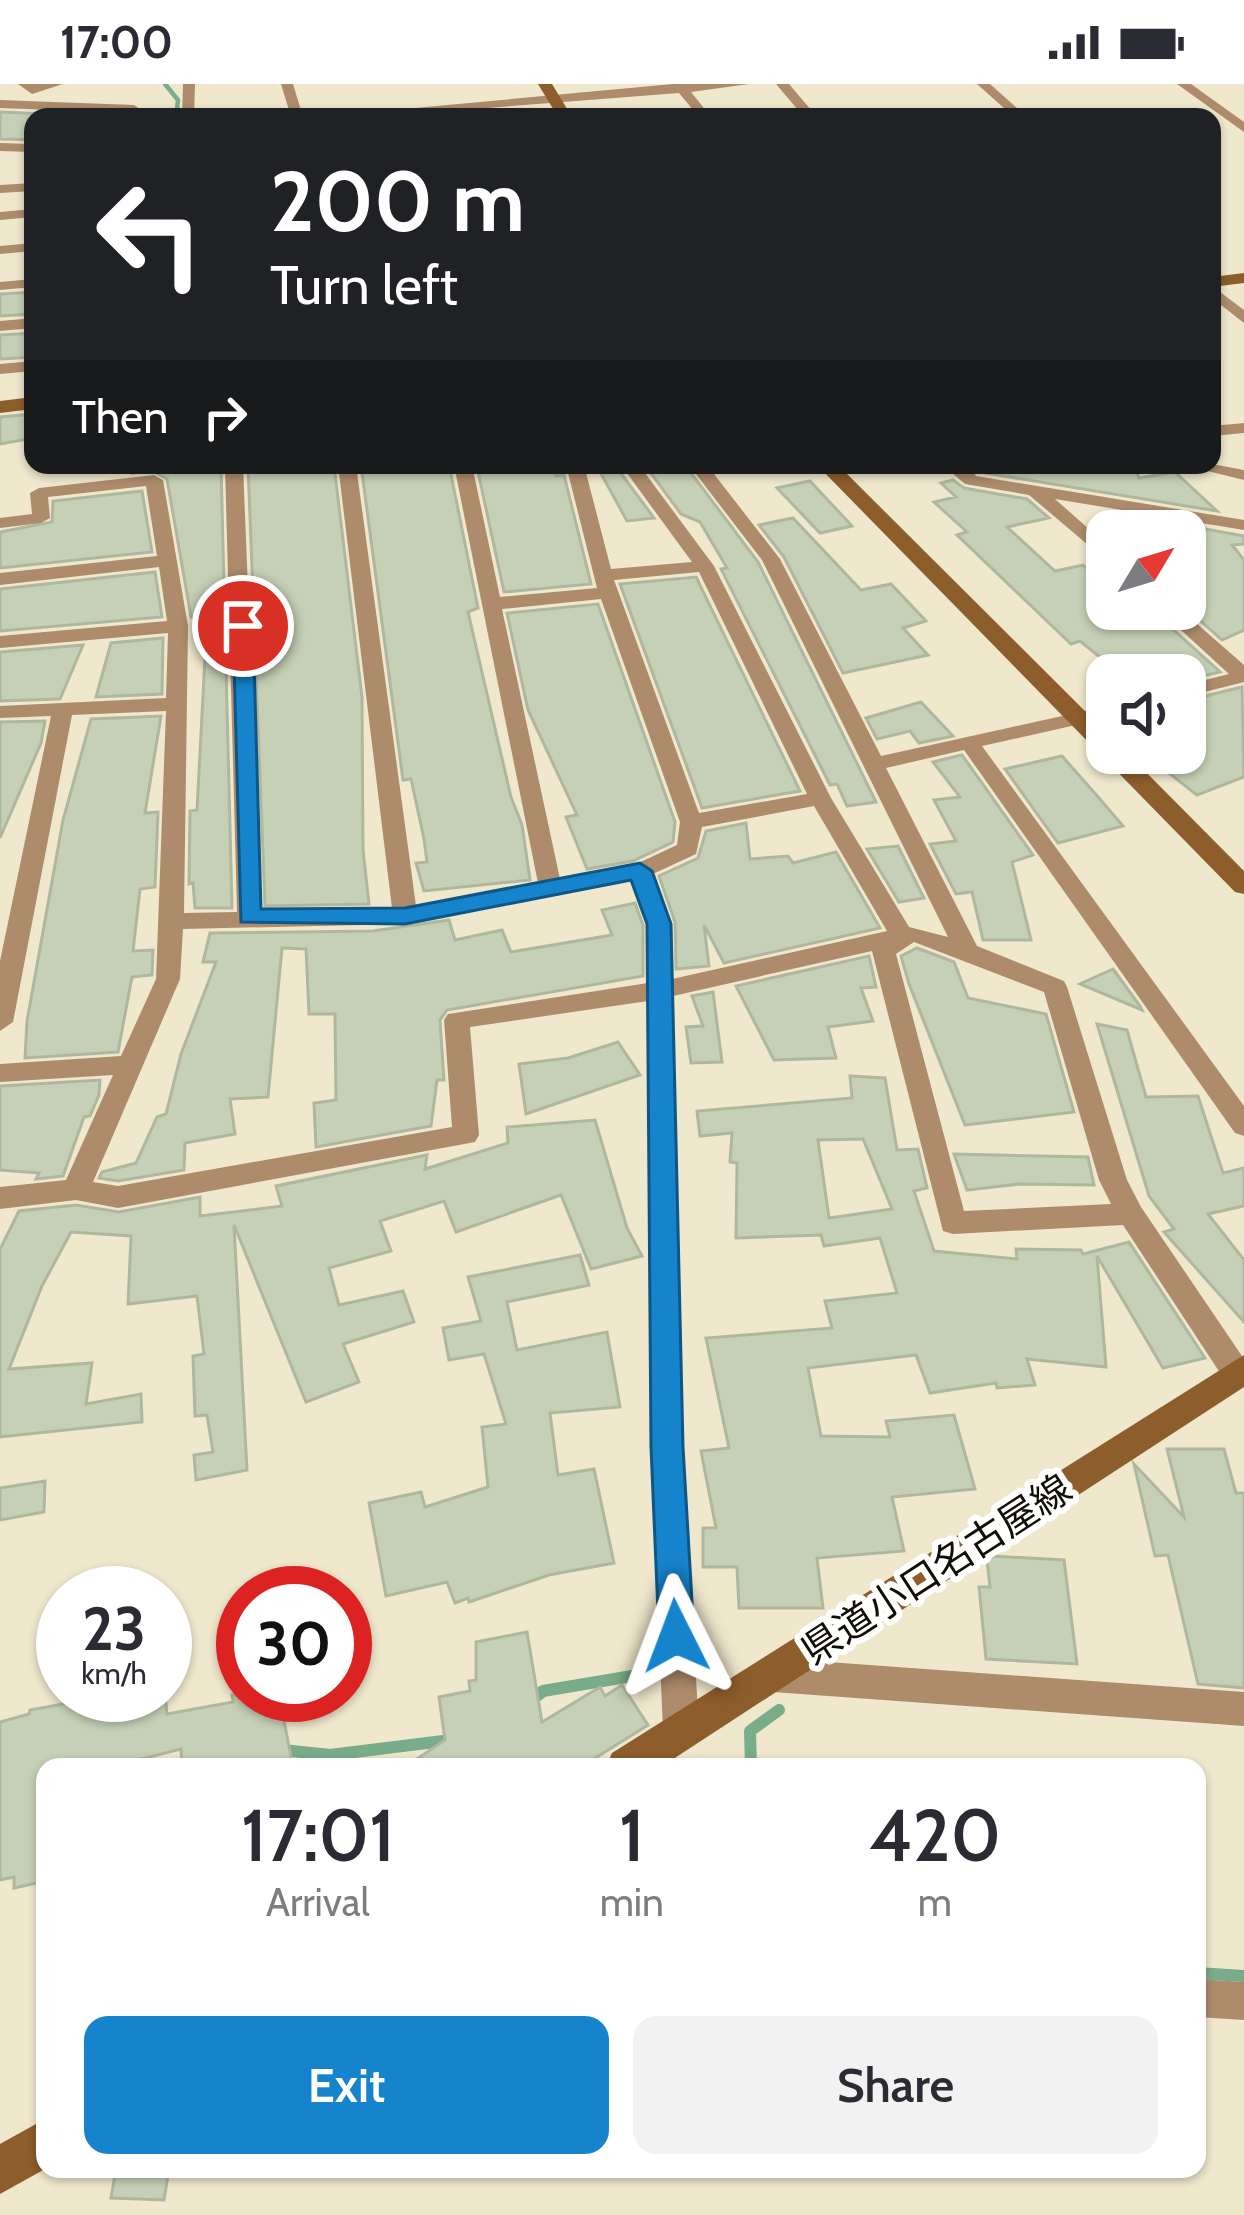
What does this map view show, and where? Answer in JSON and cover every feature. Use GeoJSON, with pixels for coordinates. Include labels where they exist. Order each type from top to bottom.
{"type":"FeatureCollection","features":[{"type":"Feature","properties":{"kind":"main road"},"geometry":{"type":"LineString","coordinates":[[836,474],[1086,725]]}},
{"type":"Feature","properties":{"kind":"main road"},"geometry":{"type":"LineString","coordinates":[[1135,774],[1244,886]]}},
{"type":"Feature","properties":{"kind":"main road","name":"県道小口名古屋線"},"geometry":{"type":"LineString","coordinates":[[640,1758],[1241,1371]]}},
{"type":"Feature","properties":{"kind":"main road"},"geometry":{"type":"LineString","coordinates":[[0,2171],[36,2148]]}},
{"type":"Feature","properties":{"kind":"street"},"geometry":{"type":"LineString","coordinates":[[24,84],[32,90],[57,84]]}},
{"type":"Feature","properties":{"kind":"street"},"geometry":{"type":"LineString","coordinates":[[402,108],[549,91],[743,84]]}},
{"type":"Feature","properties":{"kind":"street"},"geometry":{"type":"LineString","coordinates":[[782,84],[803,108]]}},
{"type":"Feature","properties":{"kind":"street"},"geometry":{"type":"LineString","coordinates":[[983,84],[1011,108]]}},
{"type":"Feature","properties":{"kind":"street"},"geometry":{"type":"LineString","coordinates":[[1183,84],[1216,108]]}},
{"type":"Feature","properties":{"kind":"street"},"geometry":{"type":"LineString","coordinates":[[117,97],[128,108]]}},
{"type":"Feature","properties":{"kind":"street"},"geometry":{"type":"LineString","coordinates":[[0,104],[59,108]]}},
{"type":"Feature","properties":{"kind":"street"},"geometry":{"type":"LineString","coordinates":[[1221,295],[1244,318]]}},
{"type":"Feature","properties":{"kind":"street"},"geometry":{"type":"LineString","coordinates":[[234,474],[249,917]]}},
{"type":"Feature","properties":{"kind":"street"},"geometry":{"type":"LineString","coordinates":[[348,474],[405,916]]}},
{"type":"Feature","properties":{"kind":"street"},"geometry":{"type":"LineString","coordinates":[[465,474],[550,886]]}},
{"type":"Feature","properties":{"kind":"street"},"geometry":{"type":"LineString","coordinates":[[172,921],[405,916],[640,871],[688,849],[691,822],[607,584],[584,474]]}},
{"type":"Feature","properties":{"kind":"street"},"geometry":{"type":"LineString","coordinates":[[637,474],[705,566],[820,798],[902,936]]}},
{"type":"Feature","properties":{"kind":"street"},"geometry":{"type":"LineString","coordinates":[[705,474],[771,559],[968,952]]}},
{"type":"Feature","properties":{"kind":"street"},"geometry":{"type":"LineString","coordinates":[[962,474],[971,480],[1244,525]]}},
{"type":"Feature","properties":{"kind":"street"},"geometry":{"type":"LineString","coordinates":[[0,523],[41,518],[39,493],[154,480],[178,626],[168,979],[76,1189]]}},
{"type":"Feature","properties":{"kind":"street"},"geometry":{"type":"LineString","coordinates":[[1034,490],[1086,536]]}},
{"type":"Feature","properties":{"kind":"street"},"geometry":{"type":"LineString","coordinates":[[0,579],[169,560]]}},
{"type":"Feature","properties":{"kind":"street"},"geometry":{"type":"LineString","coordinates":[[492,604],[705,566]]}},
{"type":"Feature","properties":{"kind":"street"},"geometry":{"type":"LineString","coordinates":[[0,642],[178,626]]}},
{"type":"Feature","properties":{"kind":"street"},"geometry":{"type":"LineString","coordinates":[[1192,630],[1244,676]]}},
{"type":"Feature","properties":{"kind":"street"},"geometry":{"type":"LineString","coordinates":[[1206,686],[1244,676]]}},
{"type":"Feature","properties":{"kind":"street"},"geometry":{"type":"LineString","coordinates":[[0,712],[174,704]]}},
{"type":"Feature","properties":{"kind":"street"},"geometry":{"type":"LineString","coordinates":[[0,1022],[63,709]]}},
{"type":"Feature","properties":{"kind":"street"},"geometry":{"type":"LineString","coordinates":[[874,764],[1086,717]]}},
{"type":"Feature","properties":{"kind":"street"},"geometry":{"type":"LineString","coordinates":[[970,744],[1244,1126]]}},
{"type":"Feature","properties":{"kind":"street"},"geometry":{"type":"LineString","coordinates":[[691,822],[820,798]]}},
{"type":"Feature","properties":{"kind":"street"},"geometry":{"type":"LineString","coordinates":[[640,871],[659,924],[667,1447],[681,1731]]}},
{"type":"Feature","properties":{"kind":"street"},"geometry":{"type":"LineString","coordinates":[[0,1198],[76,1189],[118,1197],[466,1135],[457,1020],[661,990],[914,934],[1055,986],[1113,1180],[1130,1214],[1241,1371]]}},
{"type":"Feature","properties":{"kind":"street"},"geometry":{"type":"LineString","coordinates":[[902,936],[883,952],[953,1222],[1130,1214]]}},
{"type":"Feature","properties":{"kind":"street"},"geometry":{"type":"LineString","coordinates":[[0,1072],[131,1065]]}},
{"type":"Feature","properties":{"kind":"street"},"geometry":{"type":"LineString","coordinates":[[773,1676],[1244,1709]]}},
{"type":"Feature","properties":{"kind":"street"},"geometry":{"type":"LineString","coordinates":[[1206,1999],[1244,2001]]}},
{"type":"Feature","properties":{"kind":"building"},"geometry":{"type":"Polygon","coordinates":[[[0,112],[24,113],[24,140],[0,139],[0,112]]]}},
{"type":"Feature","properties":{"kind":"building"},"geometry":{"type":"Polygon","coordinates":[[[24,293],[24,315],[0,316],[0,294],[24,293]]]}},
{"type":"Feature","properties":{"kind":"building"},"geometry":{"type":"Polygon","coordinates":[[[24,334],[24,358],[0,359],[0,335],[24,334]]]}},
{"type":"Feature","properties":{"kind":"building"},"geometry":{"type":"Polygon","coordinates":[[[24,415],[24,440],[0,444],[0,417],[24,415]]]}},
{"type":"Feature","properties":{"kind":"building"},"geometry":{"type":"Polygon","coordinates":[[[158,474],[221,474],[232,908],[195,908],[193,883],[189,884],[190,811],[197,810],[207,619],[191,617],[167,479],[158,474]]]}},
{"type":"Feature","properties":{"kind":"building"},"geometry":{"type":"Polygon","coordinates":[[[248,474],[335,474],[362,697],[363,850],[369,904],[265,906],[248,474]]]}},
{"type":"Feature","properties":{"kind":"building"},"geometry":{"type":"Polygon","coordinates":[[[362,474],[451,474],[478,608],[468,612],[511,797],[522,825],[530,880],[424,891],[416,863],[427,862],[424,839],[411,779],[403,780],[362,474]]]}},
{"type":"Feature","properties":{"kind":"building"},"geometry":{"type":"Polygon","coordinates":[[[479,474],[564,475],[591,584],[504,592],[479,474]]]}},
{"type":"Feature","properties":{"kind":"building"},"geometry":{"type":"Polygon","coordinates":[[[601,474],[622,474],[654,518],[627,521],[601,474]]]}},
{"type":"Feature","properties":{"kind":"building"},"geometry":{"type":"Polygon","coordinates":[[[652,474],[692,474],[758,562],[876,802],[847,806],[837,784],[830,785],[721,569],[727,568],[700,522],[681,514],[652,474]]]}},
{"type":"Feature","properties":{"kind":"building"},"geometry":{"type":"Polygon","coordinates":[[[991,474],[1137,474],[1139,478],[1177,474],[1217,511],[991,474]]]}},
{"type":"Feature","properties":{"kind":"building"},"geometry":{"type":"Polygon","coordinates":[[[953,480],[964,488],[1027,499],[1049,518],[1007,527],[1055,571],[1086,568],[1086,630],[1174,630],[1200,654],[1096,654],[1080,641],[1071,644],[957,535],[967,532],[934,502],[956,497],[941,483],[953,480]]]}},
{"type":"Feature","properties":{"kind":"building"},"geometry":{"type":"Polygon","coordinates":[[[810,481],[852,526],[820,533],[777,488],[810,481]]]}},
{"type":"Feature","properties":{"kind":"building"},"geometry":{"type":"Polygon","coordinates":[[[142,491],[152,552],[0,568],[0,532],[52,522],[53,501],[142,491]]]}},
{"type":"Feature","properties":{"kind":"building"},"geometry":{"type":"Polygon","coordinates":[[[793,518],[861,590],[891,584],[926,621],[903,628],[928,655],[843,673],[784,557],[759,525],[793,518]]]}},
{"type":"Feature","properties":{"kind":"building"},"geometry":{"type":"Polygon","coordinates":[[[1206,529],[1244,536],[1244,544],[1232,545],[1244,560],[1244,630],[1222,640],[1206,626],[1206,529]]]}},
{"type":"Feature","properties":{"kind":"building"},"geometry":{"type":"Polygon","coordinates":[[[155,572],[162,617],[0,631],[0,589],[155,572]]]}},
{"type":"Feature","properties":{"kind":"building"},"geometry":{"type":"Polygon","coordinates":[[[696,577],[800,791],[702,808],[620,584],[696,577]]]}},
{"type":"Feature","properties":{"kind":"building"},"geometry":{"type":"Polygon","coordinates":[[[598,604],[675,822],[673,842],[633,861],[587,869],[566,817],[577,815],[528,710],[507,613],[598,604]]]}},
{"type":"Feature","properties":{"kind":"building"},"geometry":{"type":"Polygon","coordinates":[[[163,638],[162,694],[96,697],[111,643],[163,638]]]}},
{"type":"Feature","properties":{"kind":"building"},"geometry":{"type":"Polygon","coordinates":[[[83,645],[60,699],[0,701],[0,652],[83,645]]]}},
{"type":"Feature","properties":{"kind":"building"},"geometry":{"type":"Polygon","coordinates":[[[1206,659],[1220,672],[1206,675],[1206,659]]]}},
{"type":"Feature","properties":{"kind":"building"},"geometry":{"type":"Polygon","coordinates":[[[1242,687],[1244,777],[1197,795],[1170,774],[1206,774],[1206,696],[1242,687]]]}},
{"type":"Feature","properties":{"kind":"building"},"geometry":{"type":"Polygon","coordinates":[[[921,702],[953,736],[919,743],[910,731],[877,739],[866,718],[921,702]]]}},
{"type":"Feature","properties":{"kind":"building"},"geometry":{"type":"Polygon","coordinates":[[[161,716],[145,813],[158,812],[155,887],[140,889],[133,951],[153,950],[152,975],[132,977],[118,1052],[25,1058],[27,1021],[63,820],[91,719],[161,716]]]}},
{"type":"Feature","properties":{"kind":"building"},"geometry":{"type":"Polygon","coordinates":[[[45,721],[41,743],[0,838],[0,722],[45,721]]]}},
{"type":"Feature","properties":{"kind":"building"},"geometry":{"type":"Polygon","coordinates":[[[962,755],[1033,855],[1012,862],[1031,940],[983,940],[972,892],[956,894],[930,844],[956,841],[934,800],[960,797],[933,762],[962,755]]]}},
{"type":"Feature","properties":{"kind":"building"},"geometry":{"type":"Polygon","coordinates":[[[1062,756],[1123,826],[1058,843],[1005,769],[1062,756]]]}},
{"type":"Feature","properties":{"kind":"building"},"geometry":{"type":"Polygon","coordinates":[[[746,823],[750,859],[788,856],[793,863],[836,852],[880,928],[724,963],[704,925],[709,966],[676,969],[675,922],[659,876],[698,858],[706,831],[746,823]]]}},
{"type":"Feature","properties":{"kind":"building"},"geometry":{"type":"Polygon","coordinates":[[[898,846],[924,898],[899,902],[867,849],[898,846]]]}},
{"type":"Feature","properties":{"kind":"building"},"geometry":{"type":"Polygon","coordinates":[[[635,903],[643,925],[643,976],[447,1010],[440,1020],[444,1080],[437,1080],[431,1126],[316,1147],[314,1103],[336,1100],[335,1014],[309,1014],[306,949],[282,948],[268,1097],[230,1099],[235,1134],[185,1143],[184,1170],[118,1181],[99,1178],[102,1172],[136,1163],[157,1117],[166,1114],[181,1054],[216,962],[203,962],[210,933],[373,931],[449,920],[455,940],[502,930],[511,952],[612,935],[602,910],[635,903]]]}},
{"type":"Feature","properties":{"kind":"building"},"geometry":{"type":"Polygon","coordinates":[[[917,948],[954,962],[968,998],[1046,1014],[1074,1112],[965,1125],[901,956],[917,948]]]}},
{"type":"Feature","properties":{"kind":"building"},"geometry":{"type":"Polygon","coordinates":[[[869,956],[876,987],[861,988],[873,1021],[828,1027],[836,1058],[774,1060],[736,986],[869,956]]]}},
{"type":"Feature","properties":{"kind":"building"},"geometry":{"type":"Polygon","coordinates":[[[1113,969],[1140,1006],[1142,1010],[1080,984],[1113,969]]]}},
{"type":"Feature","properties":{"kind":"building"},"geometry":{"type":"Polygon","coordinates":[[[713,992],[722,1062],[691,1063],[686,1027],[703,1026],[692,996],[713,992]]]}},
{"type":"Feature","properties":{"kind":"building"},"geometry":{"type":"Polygon","coordinates":[[[1097,1024],[1127,1030],[1146,1097],[1198,1096],[1223,1173],[1244,1168],[1244,1206],[1208,1214],[1244,1260],[1244,1322],[1164,1232],[1174,1229],[1149,1196],[1097,1024]]]}},
{"type":"Feature","properties":{"kind":"building"},"geometry":{"type":"Polygon","coordinates":[[[618,1042],[640,1075],[526,1114],[519,1064],[568,1058],[618,1042]]]}},
{"type":"Feature","properties":{"kind":"building"},"geometry":{"type":"Polygon","coordinates":[[[850,1076],[885,1078],[897,1150],[918,1149],[927,1188],[914,1191],[934,1251],[1017,1259],[1016,1249],[1081,1250],[1083,1254],[1129,1242],[1205,1358],[1163,1368],[1097,1256],[1106,1367],[1027,1359],[1035,1385],[997,1388],[996,1383],[930,1393],[916,1355],[808,1368],[821,1436],[890,1437],[886,1421],[954,1415],[975,1489],[892,1497],[904,1551],[817,1558],[823,1608],[739,1608],[737,1567],[703,1567],[703,1528],[716,1528],[701,1451],[729,1448],[706,1338],[832,1328],[825,1301],[897,1293],[880,1238],[824,1246],[821,1235],[736,1238],[737,1163],[730,1162],[732,1133],[700,1136],[697,1111],[852,1098],[850,1076]],[[863,1139],[818,1140],[829,1218],[892,1209],[863,1139]]]}},
{"type":"Feature","properties":{"kind":"building"},"geometry":{"type":"Polygon","coordinates":[[[100,1080],[99,1095],[90,1116],[84,1117],[63,1176],[36,1179],[39,1173],[0,1170],[0,1086],[100,1080]]]}},
{"type":"Feature","properties":{"kind":"building"},"geometry":{"type":"Polygon","coordinates":[[[595,1120],[627,1228],[642,1256],[591,1269],[561,1195],[456,1232],[444,1201],[380,1221],[391,1251],[329,1268],[339,1305],[403,1291],[414,1322],[343,1344],[359,1382],[306,1402],[234,1225],[247,1470],[196,1480],[194,1455],[213,1452],[207,1415],[195,1416],[193,1356],[204,1354],[197,1296],[128,1304],[131,1236],[71,1232],[42,1286],[9,1369],[92,1363],[86,1404],[141,1394],[142,1422],[0,1437],[0,1249],[19,1211],[76,1205],[119,1212],[200,1197],[200,1216],[282,1206],[276,1186],[427,1155],[425,1169],[508,1143],[507,1127],[595,1120]]]}},
{"type":"Feature","properties":{"kind":"building"},"geometry":{"type":"Polygon","coordinates":[[[954,1154],[1088,1157],[1094,1185],[1019,1184],[967,1190],[954,1154]]]}},
{"type":"Feature","properties":{"kind":"building"},"geometry":{"type":"Polygon","coordinates":[[[580,1255],[589,1285],[507,1302],[517,1350],[607,1332],[620,1407],[550,1413],[558,1475],[594,1469],[614,1563],[549,1575],[469,1602],[468,1598],[455,1603],[447,1582],[386,1596],[369,1503],[421,1492],[425,1507],[488,1487],[482,1427],[506,1424],[484,1354],[449,1360],[443,1328],[481,1321],[468,1277],[580,1255]]]}},
{"type":"Feature","properties":{"kind":"building"},"geometry":{"type":"Polygon","coordinates":[[[1167,1449],[1224,1449],[1236,1493],[1244,1493],[1244,1688],[1198,1684],[1168,1555],[1155,1556],[1134,1464],[1184,1517],[1167,1449]]]}},
{"type":"Feature","properties":{"kind":"building"},"geometry":{"type":"Polygon","coordinates":[[[45,1481],[44,1512],[0,1520],[0,1488],[45,1481]]]}},
{"type":"Feature","properties":{"kind":"building"},"geometry":{"type":"Polygon","coordinates":[[[992,1556],[1064,1560],[1077,1664],[986,1659],[979,1587],[990,1587],[987,1560],[992,1556]]]}},
{"type":"Feature","properties":{"kind":"building"},"geometry":{"type":"Polygon","coordinates":[[[527,1632],[542,1722],[600,1687],[605,1696],[622,1685],[648,1725],[595,1758],[418,1758],[445,1740],[439,1697],[470,1691],[469,1681],[476,1680],[476,1642],[527,1632]]]}},
{"type":"Feature","properties":{"kind":"building"},"geometry":{"type":"Polygon","coordinates":[[[216,1705],[216,1722],[284,1722],[291,1758],[182,1758],[181,1749],[146,1758],[36,1758],[36,1883],[14,1888],[14,1877],[0,1880],[0,1722],[36,1709],[36,1722],[192,1722],[192,1709],[216,1705]]]}},
{"type":"Feature","properties":{"kind":"building"},"geometry":{"type":"Polygon","coordinates":[[[114,2178],[168,2178],[164,2200],[111,2198],[114,2178]]]}},
{"type":"Feature","properties":{"kind":"waterway"},"geometry":{"type":"LineString","coordinates":[[165,84],[178,100],[177,108]]}},
{"type":"Feature","properties":{"kind":"waterway"},"geometry":{"type":"LineString","coordinates":[[528,1703],[543,1691],[638,1675]]}},
{"type":"Feature","properties":{"kind":"waterway"},"geometry":{"type":"LineString","coordinates":[[751,1758],[750,1731],[779,1710]]}},
{"type":"Feature","properties":{"kind":"waterway"},"geometry":{"type":"LineString","coordinates":[[283,1750],[330,1755],[451,1740]]}},
{"type":"Feature","properties":{"kind":"waterway"},"geometry":{"type":"LineString","coordinates":[[1206,1974],[1244,1976]]}},
{"type":"Feature","properties":{"kind":"route"},"geometry":{"type":"LineString","coordinates":[[243,626],[249,917],[405,916],[640,871],[659,924],[667,1447],[676,1636]]}}]}
